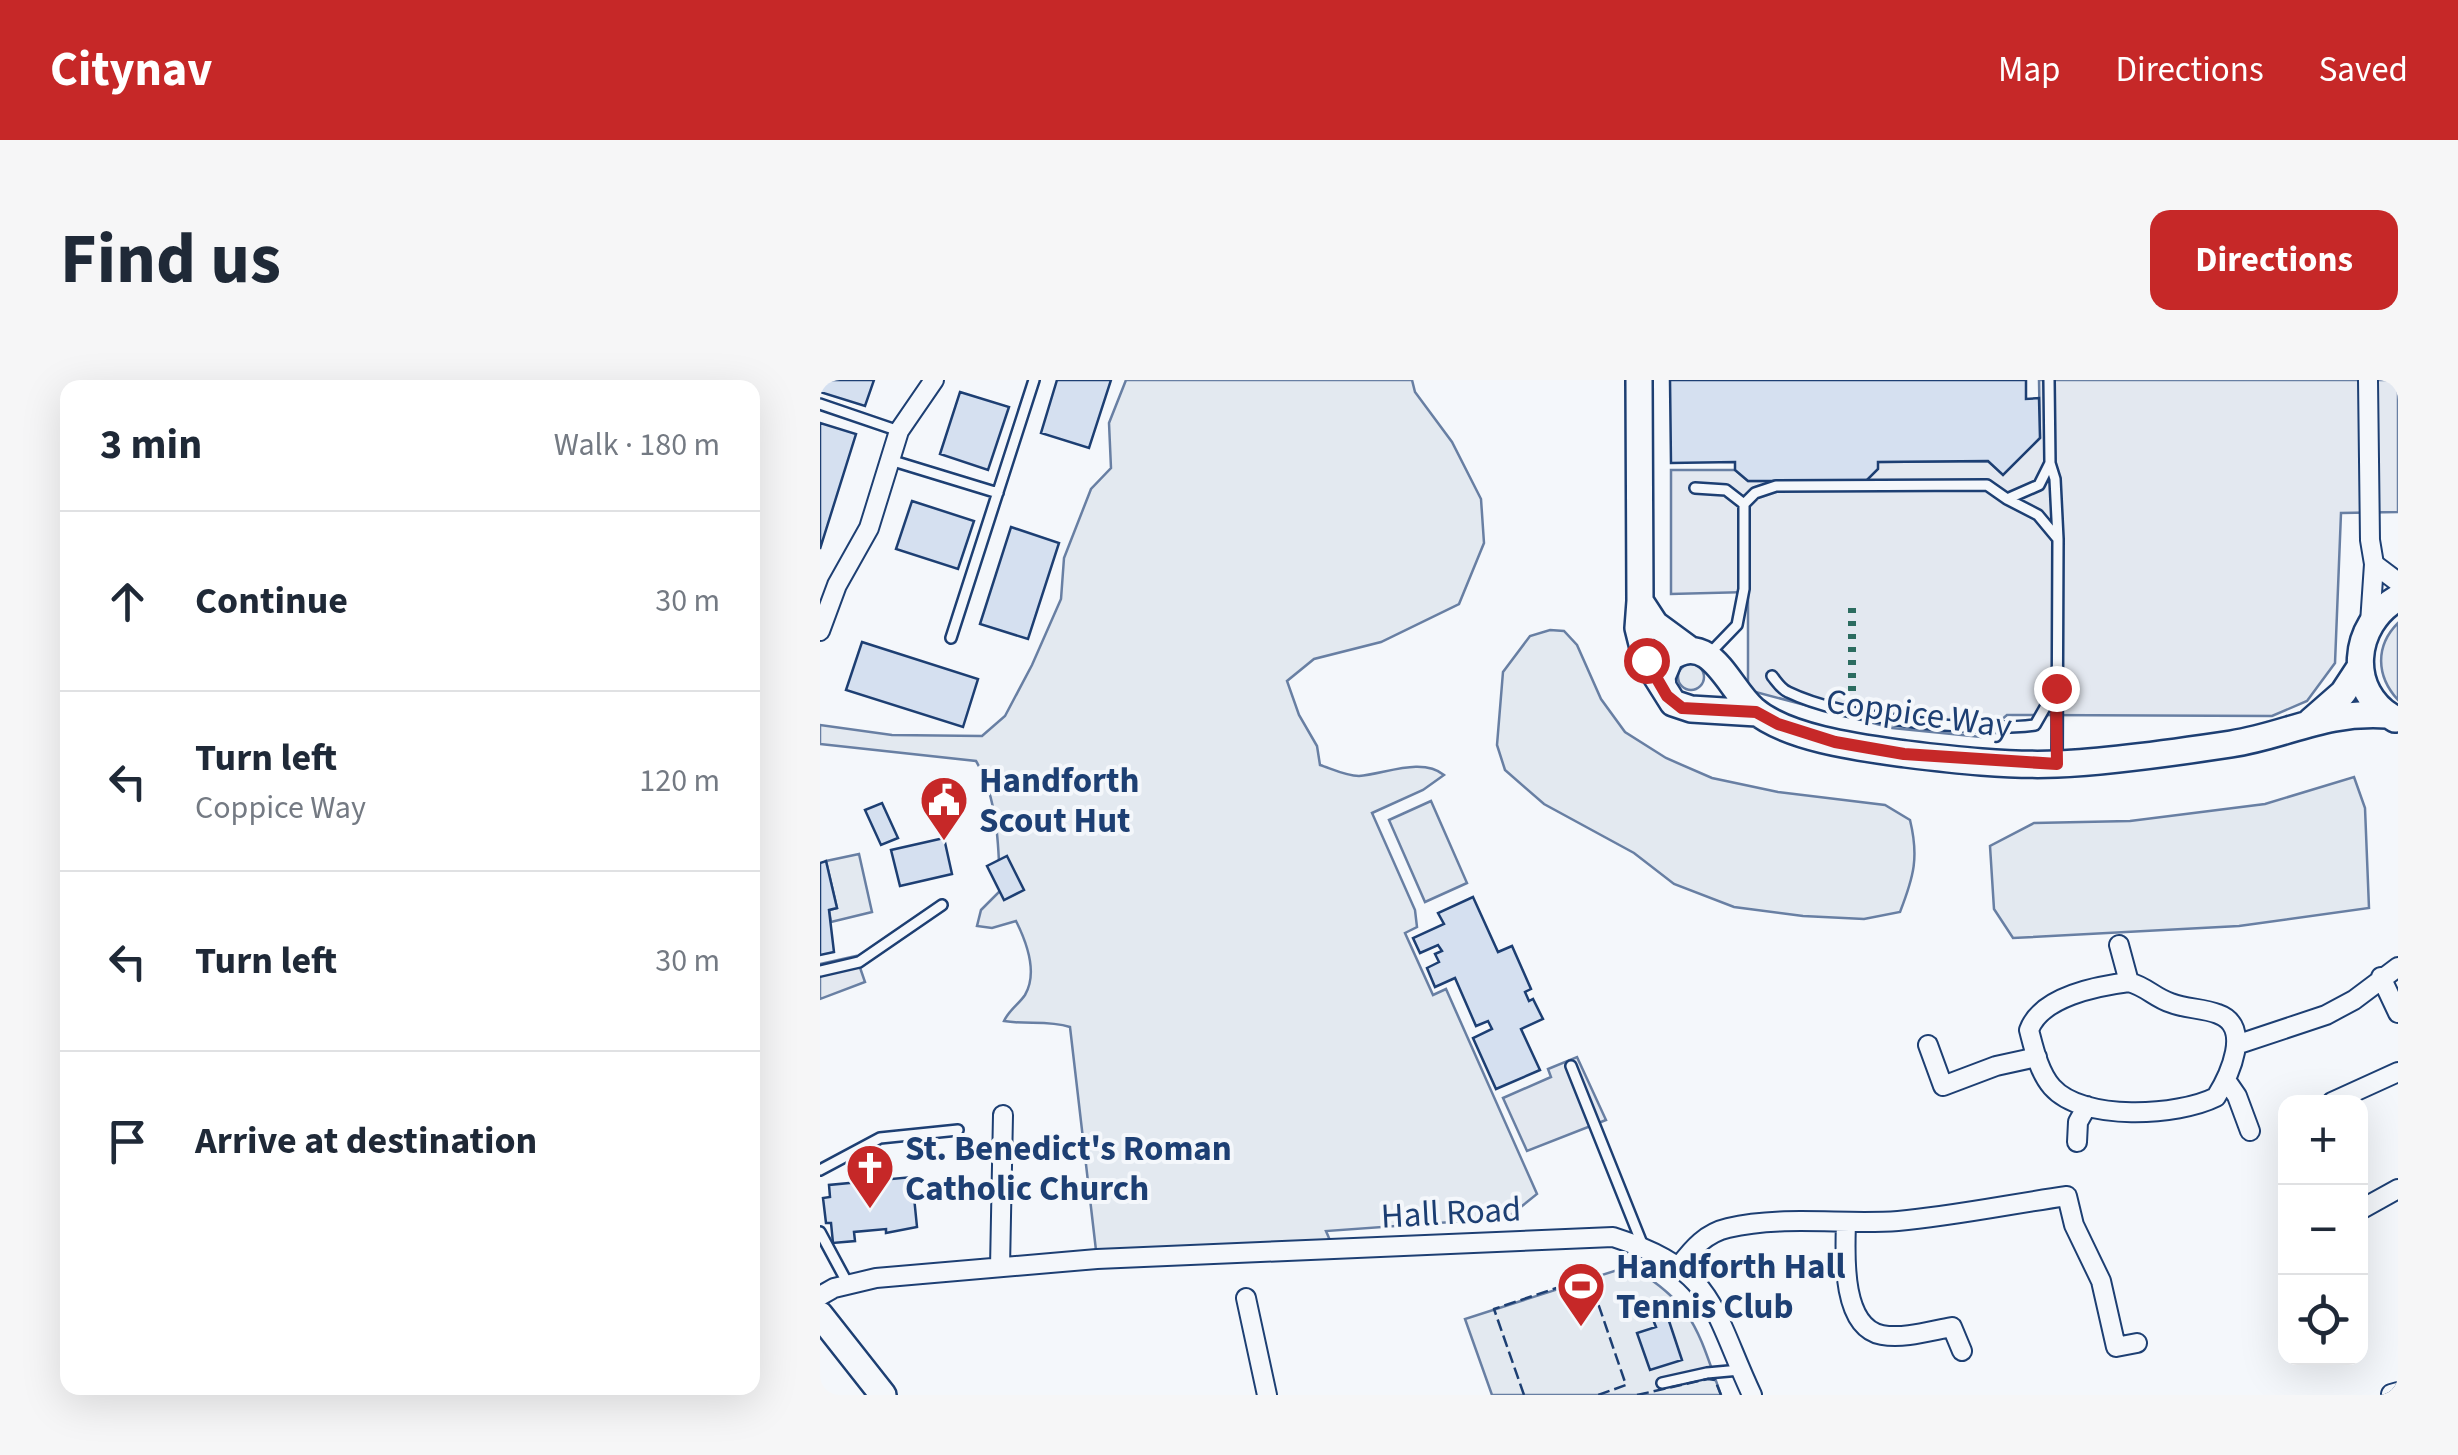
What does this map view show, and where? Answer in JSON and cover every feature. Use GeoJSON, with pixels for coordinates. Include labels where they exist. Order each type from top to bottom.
{"type":"FeatureCollection","features":[{"type":"Feature","properties":{"kind":"street"},"geometry":{"type":"LineString","coordinates":[[820,631],[837,585],[869,528],[899,431],[934,380]]}},
{"type":"Feature","properties":{"kind":"street"},"geometry":{"type":"LineString","coordinates":[[1639,380],[1638,628],[1646,660],[1667,696],[1682,708],[1701,708],[1720,688],[1706,657],[1670,658],[1662,677],[1663,687]]}},
{"type":"Feature","properties":{"kind":"street"},"geometry":{"type":"LineString","coordinates":[[2368,380],[2370,540],[2374,564],[2370,623],[2360,652],[2360,667],[2366,690],[2392,718]]}},
{"type":"Feature","properties":{"kind":"street"},"geometry":{"type":"LineString","coordinates":[[2374,564],[2398,582]]}},
{"type":"Feature","properties":{"kind":"street"},"geometry":{"type":"LineString","coordinates":[[2370,623],[2398,598]]}},
{"type":"Feature","properties":{"kind":"street","name":"Coppice Way"},"geometry":{"type":"LineString","coordinates":[[1640,601],[1655,624],[1706,657],[1756,712],[1778,724],[1835,742],[1936,757],[2057,764],[2235,744],[2311,721],[2354,713],[2392,718]]}},
{"type":"Feature","properties":{"kind":"street","name":"Coppice Way"},"geometry":{"type":"LineString","coordinates":[[2311,721],[2343,692],[2360,667]]}},
{"type":"Feature","properties":{"kind":"street","name":"Coppice Way"},"geometry":{"type":"LineString","coordinates":[[1701,708],[1756,712]]}},
{"type":"Feature","properties":{"kind":"street"},"geometry":{"type":"LineString","coordinates":[[2120,945],[2129,982]]}},
{"type":"Feature","properties":{"kind":"street"},"geometry":{"type":"LineString","coordinates":[[2236,1045],[2326,1014],[2354,1000],[2398,967]]}},
{"type":"Feature","properties":{"kind":"street"},"geometry":{"type":"LineString","coordinates":[[2381,977],[2398,1013]]}},
{"type":"Feature","properties":{"kind":"street"},"geometry":{"type":"LineString","coordinates":[[2129,982],[2148,987],[2167,1003],[2221,1014],[2236,1032],[2226,1080],[2216,1097],[2178,1110],[2146,1112],[2087,1106],[2055,1091],[2036,1056],[2028,1030],[2034,1017],[2052,1004],[2129,982]]}},
{"type":"Feature","properties":{"kind":"street"},"geometry":{"type":"LineString","coordinates":[[1928,1045],[1943,1086],[2036,1056]]}},
{"type":"Feature","properties":{"kind":"street"},"geometry":{"type":"LineString","coordinates":[[2347,1095],[2398,1072]]}},
{"type":"Feature","properties":{"kind":"street"},"geometry":{"type":"LineString","coordinates":[[2226,1080],[2238,1096],[2250,1131]]}},
{"type":"Feature","properties":{"kind":"street"},"geometry":{"type":"LineString","coordinates":[[2078,1142],[2078,1122],[2087,1106]]}},
{"type":"Feature","properties":{"kind":"street"},"geometry":{"type":"LineString","coordinates":[[1000,1267],[1003,1115]]}},
{"type":"Feature","properties":{"kind":"street"},"geometry":{"type":"LineString","coordinates":[[2368,1205],[2398,1188]]}},
{"type":"Feature","properties":{"kind":"street"},"geometry":{"type":"LineString","coordinates":[[1752,1395],[1715,1304],[1680,1265],[1710,1234],[1756,1224],[1899,1221],[2067,1196],[2074,1225],[2105,1293],[2116,1347],[2138,1343]]}},
{"type":"Feature","properties":{"kind":"street"},"geometry":{"type":"LineString","coordinates":[[1846,1223],[1845,1268],[1858,1318],[1870,1331],[1884,1336],[1952,1327],[1962,1351]]}},
{"type":"Feature","properties":{"kind":"street","name":"Hall Road"},"geometry":{"type":"LineString","coordinates":[[820,1296],[848,1284],[1000,1267],[1154,1255],[1334,1252],[1445,1242],[1613,1237],[1643,1246],[1680,1265]]}},
{"type":"Feature","properties":{"kind":"street"},"geometry":{"type":"LineString","coordinates":[[1246,1298],[1267,1395]]}},
{"type":"Feature","properties":{"kind":"street"},"geometry":{"type":"LineString","coordinates":[[820,1315],[883,1395]]}},
{"type":"Feature","properties":{"kind":"street"},"geometry":{"type":"LineString","coordinates":[[2391,1394],[2398,1392]]}},
{"type":"Feature","properties":{"kind":"lane"},"geometry":{"type":"LineString","coordinates":[[952,638],[1034,380]]}},
{"type":"Feature","properties":{"kind":"lane"},"geometry":{"type":"LineString","coordinates":[[2049,380],[2050,463],[2055,479],[2058,539],[2057,764]]}},
{"type":"Feature","properties":{"kind":"lane"},"geometry":{"type":"LineString","coordinates":[[820,404],[899,431]]}},
{"type":"Feature","properties":{"kind":"lane"},"geometry":{"type":"LineString","coordinates":[[890,460],[998,493]]}},
{"type":"Feature","properties":{"kind":"lane"},"geometry":{"type":"LineString","coordinates":[[2007,498],[2039,485],[2050,463]]}},
{"type":"Feature","properties":{"kind":"lane"},"geometry":{"type":"LineString","coordinates":[[1706,657],[1737,625],[1744,590],[1744,504],[1755,492],[1776,486],[1987,485],[2038,514],[2058,539]]}},
{"type":"Feature","properties":{"kind":"lane"},"geometry":{"type":"LineString","coordinates":[[1695,488],[1726,490],[1744,504]]}},
{"type":"Feature","properties":{"kind":"lane"},"geometry":{"type":"LineString","coordinates":[[1772,676],[1785,691],[1840,708],[2003,729],[2035,725],[2056,688]]}},
{"type":"Feature","properties":{"kind":"lane"},"geometry":{"type":"LineString","coordinates":[[820,971],[858,962],[942,905]]}},
{"type":"Feature","properties":{"kind":"lane"},"geometry":{"type":"LineString","coordinates":[[1571,1066],[1643,1246]]}},
{"type":"Feature","properties":{"kind":"lane"},"geometry":{"type":"LineString","coordinates":[[820,1170],[880,1138],[958,1130]]}},
{"type":"Feature","properties":{"kind":"lane"},"geometry":{"type":"LineString","coordinates":[[820,1232],[848,1284]]}},
{"type":"Feature","properties":{"kind":"lane"},"geometry":{"type":"LineString","coordinates":[[1662,1383],[1740,1370]]}},
{"type":"Feature","properties":{"kind":"shaded area"},"geometry":{"type":"Polygon","coordinates":[[[1126,380],[1412,380],[1415,392],[1452,442],[1481,499],[1484,543],[1459,604],[1381,642],[1314,659],[1287,681],[1299,715],[1317,746],[1320,765],[1354,776],[1414,767],[1444,775],[1423,790],[1372,813],[1415,910],[1417,927],[1405,933],[1433,995],[1446,989],[1537,1194],[1507,1218],[1326,1231],[1332,1245],[1097,1259],[1070,1027],[1004,1021],[1029,986],[1027,947],[1016,921],[992,928],[977,926],[981,910],[1000,891],[993,807],[976,761],[820,744],[820,725],[892,735],[982,736],[1005,716],[1061,599],[1064,558],[1091,489],[1111,468],[1109,423],[1126,380]]]}},
{"type":"Feature","properties":{"kind":"shaded area"},"geometry":{"type":"Polygon","coordinates":[[[2039,380],[2398,380],[2398,512],[2341,513],[2335,663],[2307,701],[2272,716],[2007,715],[1981,737],[1892,728],[1748,690],[1748,592],[1671,594],[1671,470],[1735,470],[1748,481],[1865,481],[1878,462],[1988,461],[2003,474],[2040,438],[2039,380]]]}},
{"type":"Feature","properties":{"kind":"shaded area"},"geometry":{"type":"Polygon","coordinates":[[[2398,623],[2398,700],[2385,681],[2381,661],[2385,641],[2398,623]]]}},
{"type":"Feature","properties":{"kind":"shaded area"},"geometry":{"type":"Polygon","coordinates":[[[1550,630],[1564,631],[1577,645],[1601,699],[1625,732],[1666,758],[1712,778],[1778,792],[1885,805],[1910,820],[1914,866],[1900,912],[1864,919],[1734,907],[1674,884],[1634,853],[1544,804],[1505,770],[1497,745],[1503,672],[1530,636],[1550,630]]]}},
{"type":"Feature","properties":{"kind":"shaded area"},"geometry":{"type":"Polygon","coordinates":[[[1691,664],[1700,668],[1704,677],[1700,686],[1691,690],[1682,686],[1678,677],[1682,668],[1691,664]]]}},
{"type":"Feature","properties":{"kind":"shaded area"},"geometry":{"type":"Polygon","coordinates":[[[2354,777],[2365,808],[2369,908],[2239,926],[2013,938],[1994,909],[1990,846],[2034,823],[2130,821],[2265,804],[2354,777]]]}},
{"type":"Feature","properties":{"kind":"shaded area"},"geometry":{"type":"Polygon","coordinates":[[[1431,801],[1467,883],[1425,902],[1389,820],[1431,801]]]}},
{"type":"Feature","properties":{"kind":"shaded area"},"geometry":{"type":"Polygon","coordinates":[[[859,854],[872,912],[831,922],[829,910],[837,908],[826,861],[859,854]]]}},
{"type":"Feature","properties":{"kind":"shaded area"},"geometry":{"type":"Polygon","coordinates":[[[856,956],[865,982],[820,999],[820,964],[856,956]]]}},
{"type":"Feature","properties":{"kind":"shaded area"},"geometry":{"type":"Polygon","coordinates":[[[1577,1057],[1606,1120],[1527,1151],[1503,1098],[1551,1077],[1548,1069],[1577,1057]]]}},
{"type":"Feature","properties":{"kind":"shaded area","name":"Handforth Hall Tennis Club"},"geometry":{"type":"Polygon","coordinates":[[[1630,1266],[1668,1293],[1691,1320],[1721,1395],[1492,1395],[1465,1319],[1630,1266]]]}},
{"type":"Feature","properties":{"kind":"building"},"geometry":{"type":"Polygon","coordinates":[[[820,380],[874,380],[865,406],[820,392],[820,380]]]}},
{"type":"Feature","properties":{"kind":"building"},"geometry":{"type":"Polygon","coordinates":[[[1057,380],[1111,380],[1089,448],[1041,433],[1057,380]]]}},
{"type":"Feature","properties":{"kind":"building"},"geometry":{"type":"Polygon","coordinates":[[[1670,380],[2026,380],[2026,399],[2039,398],[2040,438],[2003,475],[1988,461],[1878,462],[1878,469],[1866,481],[1748,481],[1735,470],[1735,462],[1671,463],[1670,380]]]}},
{"type":"Feature","properties":{"kind":"building"},"geometry":{"type":"Polygon","coordinates":[[[960,392],[1009,407],[988,470],[940,454],[960,392]]]}},
{"type":"Feature","properties":{"kind":"building"},"geometry":{"type":"Polygon","coordinates":[[[820,423],[856,434],[820,549],[820,423]]]}},
{"type":"Feature","properties":{"kind":"building"},"geometry":{"type":"Polygon","coordinates":[[[912,501],[974,521],[958,569],[896,549],[912,501]]]}},
{"type":"Feature","properties":{"kind":"building"},"geometry":{"type":"Polygon","coordinates":[[[1011,527],[1059,543],[1028,639],[980,624],[1011,527]]]}},
{"type":"Feature","properties":{"kind":"building"},"geometry":{"type":"Polygon","coordinates":[[[862,642],[978,679],[963,727],[846,690],[862,642]]]}},
{"type":"Feature","properties":{"kind":"building"},"geometry":{"type":"Polygon","coordinates":[[[882,803],[898,838],[881,845],[865,810],[882,803]]]}},
{"type":"Feature","properties":{"kind":"building"},"geometry":{"type":"Polygon","coordinates":[[[944,838],[952,874],[900,886],[891,850],[944,838]]]}},
{"type":"Feature","properties":{"kind":"building"},"geometry":{"type":"Polygon","coordinates":[[[1007,856],[1024,890],[1004,900],[987,866],[1007,856]]]}},
{"type":"Feature","properties":{"kind":"building"},"geometry":{"type":"Polygon","coordinates":[[[826,861],[837,908],[829,910],[834,952],[820,955],[820,863],[826,861]]]}},
{"type":"Feature","properties":{"kind":"building"},"geometry":{"type":"Polygon","coordinates":[[[1473,897],[1498,952],[1512,946],[1531,989],[1525,992],[1543,1019],[1521,1029],[1540,1070],[1496,1089],[1473,1038],[1492,1029],[1488,1021],[1476,1026],[1455,978],[1435,987],[1427,968],[1439,962],[1435,954],[1442,951],[1438,945],[1420,953],[1413,938],[1444,924],[1438,913],[1473,897]]]}},
{"type":"Feature","properties":{"kind":"building","name":"St. Benedict's Roman Catholic Church"},"geometry":{"type":"Polygon","coordinates":[[[912,1177],[917,1227],[886,1233],[886,1229],[854,1232],[855,1241],[833,1243],[823,1198],[830,1197],[829,1185],[912,1177]]]}},
{"type":"Feature","properties":{"kind":"building"},"geometry":{"type":"Polygon","coordinates":[[[1666,1312],[1682,1360],[1650,1370],[1637,1333],[1656,1327],[1652,1317],[1666,1312]]]}},
{"type":"Feature","properties":{"kind":"hedge"},"geometry":{"type":"LineString","coordinates":[[1852,608],[1852,692]]}},
{"type":"Feature","properties":{"kind":"fence"},"geometry":{"type":"LineString","coordinates":[[1524,1395],[1494,1309],[1589,1277],[1626,1385],[1598,1395]]}},
{"type":"Feature","properties":{"kind":"fence"},"geometry":{"type":"LineString","coordinates":[[1637,1395],[1708,1379],[1715,1380],[1721,1395]]}},
{"type":"Feature","properties":{"kind":"place","name":"Handforth Scout Hut"},"geometry":{"type":"Point","coordinates":[944,842]}},
{"type":"Feature","properties":{"kind":"place","name":"St. Benedict's Roman Catholic Church"},"geometry":{"type":"Point","coordinates":[870,1210]}},
{"type":"Feature","properties":{"kind":"place","name":"Handforth Hall Tennis Club"},"geometry":{"type":"Point","coordinates":[1581,1328]}},
{"type":"Feature","properties":{"kind":"route"},"geometry":{"type":"LineString","coordinates":[[1646,660],[1667,696],[1682,708],[1756,712],[1778,724],[1835,742],[1936,757],[2057,764],[2056,688]]}}]}
